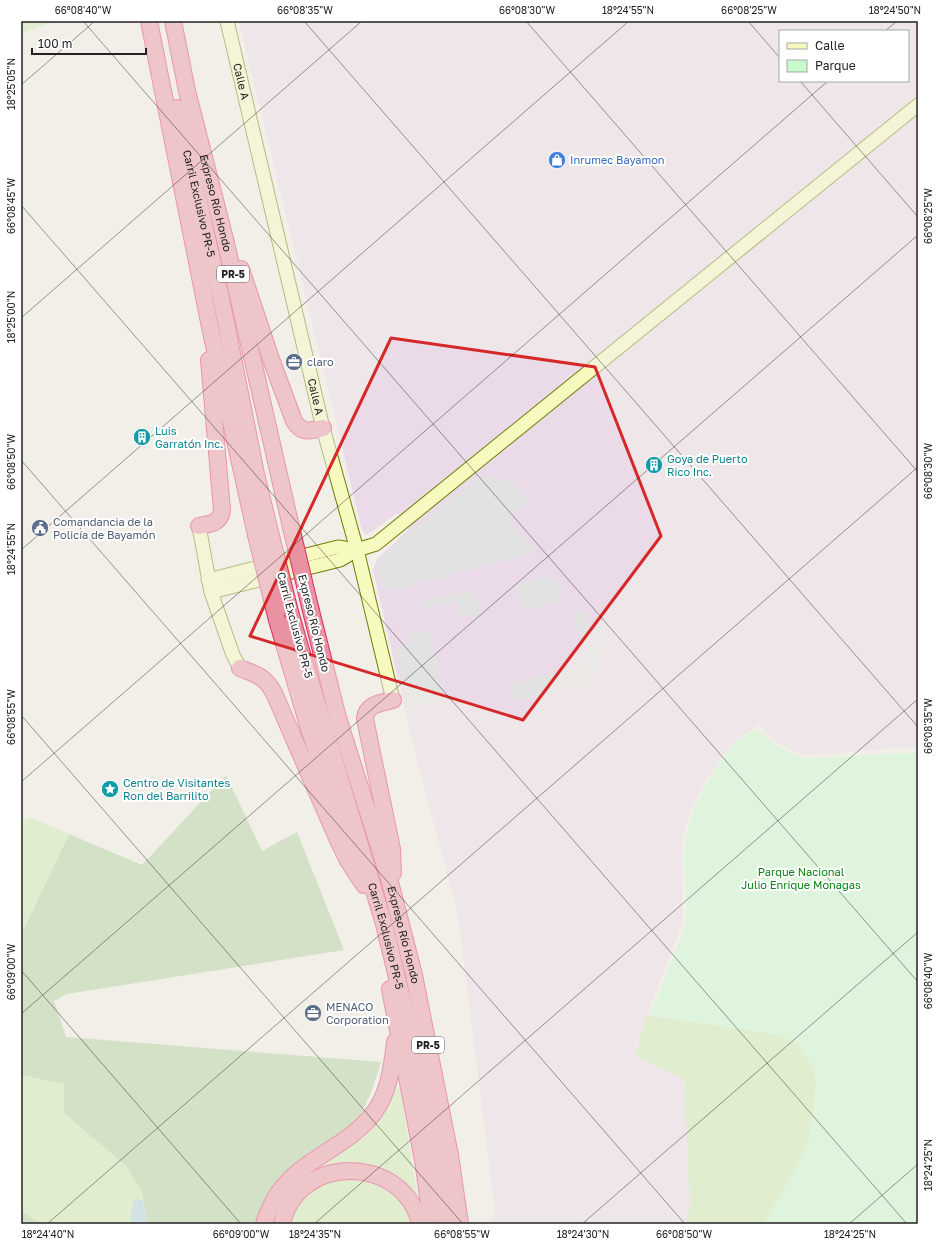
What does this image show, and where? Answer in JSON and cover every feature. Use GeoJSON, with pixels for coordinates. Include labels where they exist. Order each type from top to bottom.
{"type":"FeatureCollection","features":[{"type":"Feature","properties":{"kind":"highway","name":"PR-5"},"geometry":{"type":"LineString","coordinates":[[149,21],[210,327],[263,534],[277,620],[310,732],[364,885],[388,981],[424,1160],[432,1224]]}},
{"type":"Feature","properties":{"kind":"highway","name":"Carril Exclusivo PR-5"},"geometry":{"type":"LineString","coordinates":[[159,21],[220,298],[250,443],[263,534],[289,608],[384,924],[411,1034],[448,1224]]}},
{"type":"Feature","properties":{"kind":"highway","name":"Expreso Río Hondo"},"geometry":{"type":"LineString","coordinates":[[173,21],[187,91],[225,239],[291,527],[338,718],[389,878],[414,975],[450,1155],[460,1224]]}},
{"type":"Feature","properties":{"kind":"highway"},"geometry":{"type":"LineString","coordinates":[[225,239],[240,265],[271,358],[296,424],[300,429],[304,430],[323,428]]}},
{"type":"Feature","properties":{"kind":"highway"},"geometry":{"type":"LineString","coordinates":[[200,526],[215,523],[220,517],[222,510],[208,346],[210,327]]}},
{"type":"Feature","properties":{"kind":"highway"},"geometry":{"type":"LineString","coordinates":[[240,668],[261,676],[274,693],[344,852],[364,885]]}},
{"type":"Feature","properties":{"kind":"highway"},"geometry":{"type":"LineString","coordinates":[[393,700],[371,706],[367,711],[365,719],[392,850],[393,892]]}},
{"type":"Feature","properties":{"kind":"highway"},"geometry":{"type":"LineString","coordinates":[[264,1224],[272,1204],[286,1183],[316,1158],[362,1126],[379,1105],[386,1091],[393,1064],[396,1023]]}},
{"type":"Feature","properties":{"kind":"highway"},"geometry":{"type":"LineString","coordinates":[[282,1224],[288,1207],[304,1187],[322,1176],[348,1170],[365,1172],[390,1182],[404,1194],[413,1205],[420,1224]]}},
{"type":"Feature","properties":{"kind":"highway"},"geometry":{"type":"LineString","coordinates":[[456,1199],[468,1224]]}},
{"type":"Feature","properties":{"kind":"street","name":"Calle A"},"geometry":{"type":"LineString","coordinates":[[227,21],[323,428],[357,550],[393,700]]}},
{"type":"Feature","properties":{"kind":"street"},"geometry":{"type":"LineString","coordinates":[[210,586],[340,560],[357,550],[376,544],[918,105]]}},
{"type":"Feature","properties":{"kind":"street"},"geometry":{"type":"LineString","coordinates":[[200,526],[210,586],[233,654],[240,668]]}},
{"type":"Feature","properties":{"kind":"highlighted area"},"geometry":{"type":"Polygon","coordinates":[[[391,338],[595,367],[661,536],[523,720],[250,636],[391,338]]]}},
{"type":"Feature","properties":{"kind":"shaded area"},"geometry":{"type":"Polygon","coordinates":[[[239,21],[918,21],[918,747],[803,755],[776,742],[759,725],[731,744],[706,781],[690,811],[682,841],[683,921],[645,1021],[635,1056],[684,1079],[690,1204],[687,1224],[491,1224],[490,1221],[495,1214],[458,915],[413,745],[373,569],[378,558],[409,529],[397,513],[370,533],[365,534],[362,530],[239,21]]]}},
{"type":"Feature","properties":{"kind":"shaded area"},"geometry":{"type":"Polygon","coordinates":[[[482,473],[487,478],[494,476],[499,477],[506,483],[511,479],[529,502],[513,515],[511,521],[536,553],[390,591],[388,586],[382,587],[377,567],[379,559],[482,473]]]}},
{"type":"Feature","properties":{"kind":"shaded area"},"geometry":{"type":"Polygon","coordinates":[[[548,575],[549,580],[553,577],[564,590],[558,595],[559,602],[526,611],[525,605],[520,606],[515,584],[548,575]]]}},
{"type":"Feature","properties":{"kind":"shaded area"},"geometry":{"type":"Polygon","coordinates":[[[475,591],[482,621],[476,622],[474,614],[461,617],[455,595],[475,591]]]}},
{"type":"Feature","properties":{"kind":"shaded area"},"geometry":{"type":"Polygon","coordinates":[[[453,593],[455,602],[422,610],[420,601],[453,593]]]}},
{"type":"Feature","properties":{"kind":"shaded area"},"geometry":{"type":"Polygon","coordinates":[[[583,611],[587,616],[591,631],[596,630],[603,657],[597,659],[599,667],[598,672],[593,677],[587,679],[588,684],[516,702],[511,684],[583,665],[585,670],[591,667],[590,661],[585,662],[573,614],[583,611]]]}},
{"type":"Feature","properties":{"kind":"shaded area"},"geometry":{"type":"Polygon","coordinates":[[[429,630],[445,700],[410,710],[395,647],[410,643],[409,635],[429,630]]]}},
{"type":"Feature","properties":{"kind":"green space"},"geometry":{"type":"Polygon","coordinates":[[[21,21],[57,21],[21,33],[21,21]]]}},
{"type":"Feature","properties":{"kind":"green space","name":"Parque Nacional Julio Enrique Monagas"},"geometry":{"type":"Polygon","coordinates":[[[756,729],[778,747],[805,759],[918,752],[918,1224],[764,1224],[808,1142],[816,1082],[811,1064],[801,1048],[791,1040],[777,1035],[650,1015],[684,930],[686,903],[684,857],[685,844],[694,810],[704,788],[729,750],[738,741],[756,729]]]}},
{"type":"Feature","properties":{"kind":"green space"},"geometry":{"type":"Polygon","coordinates":[[[226,775],[262,851],[297,832],[344,950],[67,994],[54,1001],[66,1037],[381,1062],[372,1090],[361,1115],[259,1224],[147,1224],[142,1192],[127,1167],[64,1113],[64,1084],[21,1075],[21,935],[69,834],[142,865],[226,775]]]}},
{"type":"Feature","properties":{"kind":"green space"},"geometry":{"type":"Polygon","coordinates":[[[29,817],[69,834],[21,935],[21,823],[29,817]]]}},
{"type":"Feature","properties":{"kind":"green space"},"geometry":{"type":"Polygon","coordinates":[[[647,1015],[844,1044],[784,1224],[687,1224],[690,1204],[684,1079],[635,1056],[647,1015]]]}},
{"type":"Feature","properties":{"kind":"green space"},"geometry":{"type":"Polygon","coordinates":[[[21,1075],[64,1084],[64,1113],[127,1167],[142,1192],[143,1200],[134,1200],[130,1216],[132,1224],[42,1224],[21,1211],[21,1075]]]}},
{"type":"Feature","properties":{"kind":"green space"},"geometry":{"type":"Polygon","coordinates":[[[393,1087],[400,1088],[417,1194],[415,1196],[402,1187],[324,1170],[277,1224],[268,1224],[273,1207],[393,1087]]]}},
{"type":"Feature","properties":{"kind":"green space"},"geometry":{"type":"Polygon","coordinates":[[[358,1176],[392,1192],[408,1210],[417,1224],[288,1224],[292,1212],[316,1186],[340,1178],[358,1176]]]}},
{"type":"Feature","properties":{"kind":"green space"},"geometry":{"type":"Polygon","coordinates":[[[21,1211],[42,1224],[21,1224],[21,1211]]]}},
{"type":"Feature","properties":{"kind":"water"},"geometry":{"type":"Polygon","coordinates":[[[134,1199],[143,1200],[147,1224],[132,1224],[130,1216],[134,1199]]]}},
{"type":"Feature","properties":{"kind":"place","name":"Inrumec Bayamon"},"geometry":{"type":"Point","coordinates":[557,160]}},
{"type":"Feature","properties":{"kind":"place","name":"claro"},"geometry":{"type":"Point","coordinates":[294,362]}},
{"type":"Feature","properties":{"kind":"place","name":"Luis Garratón Inc."},"geometry":{"type":"Point","coordinates":[142,437]}},
{"type":"Feature","properties":{"kind":"place","name":"Goya de Puerto Rico Inc."},"geometry":{"type":"Point","coordinates":[654,465]}},
{"type":"Feature","properties":{"kind":"place","name":"Comandancia de la Policía de Bayamón"},"geometry":{"type":"Point","coordinates":[40,528]}},
{"type":"Feature","properties":{"kind":"place","name":"Centro de Visitantes Ron del Barrilito"},"geometry":{"type":"Point","coordinates":[110,789]}},
{"type":"Feature","properties":{"kind":"place","name":"MENACO Corporation"},"geometry":{"type":"Point","coordinates":[313,1013]}}]}
